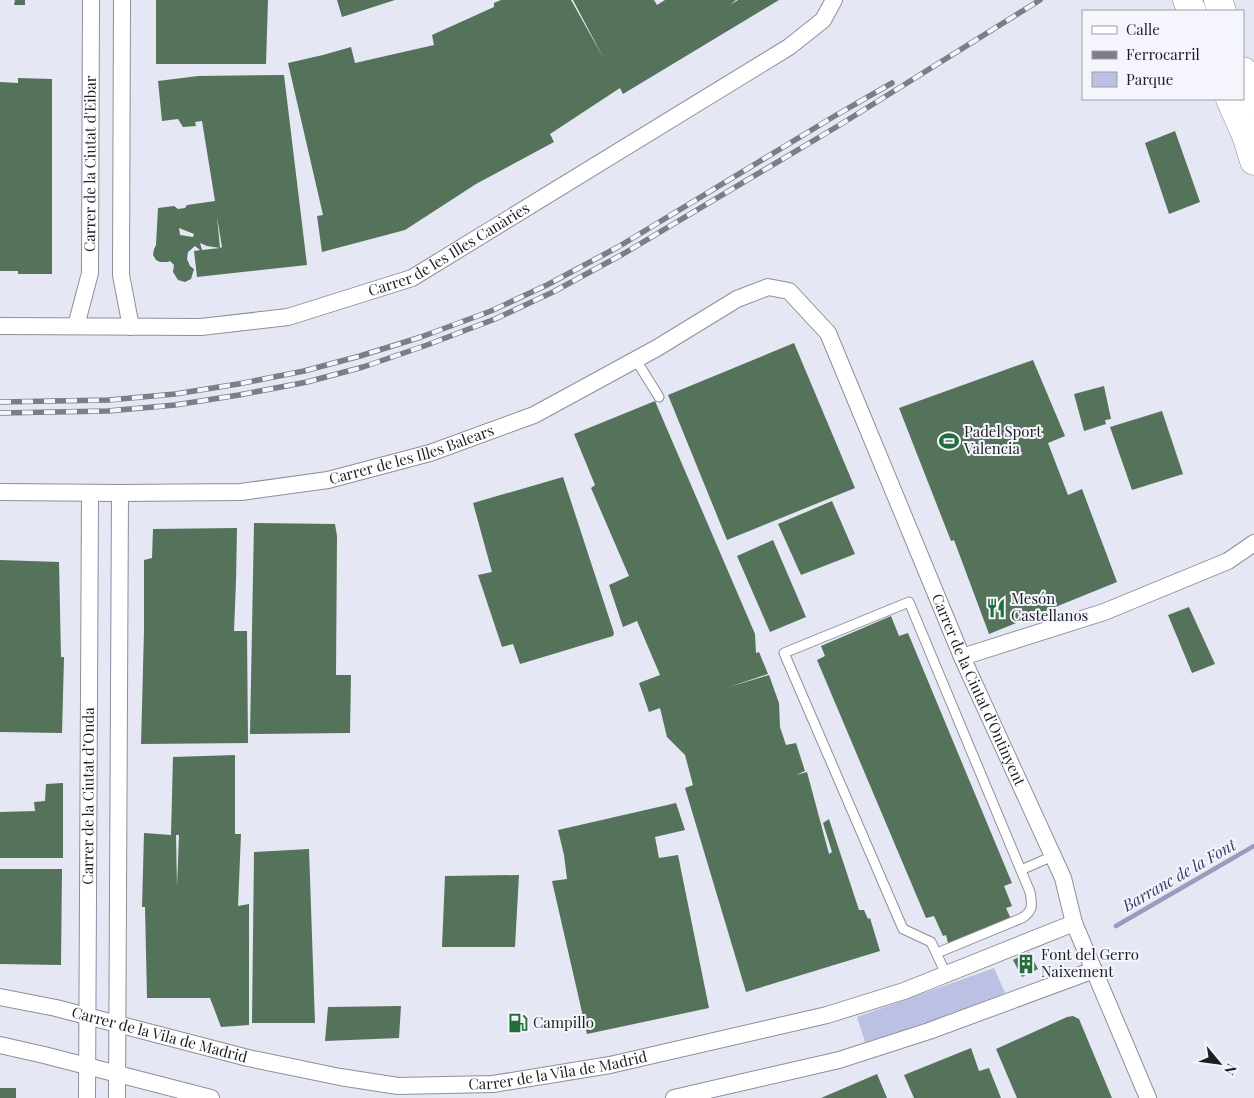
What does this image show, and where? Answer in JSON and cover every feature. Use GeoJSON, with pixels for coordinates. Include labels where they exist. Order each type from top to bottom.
{"type":"FeatureCollection","features":[{"type":"Feature","properties":{"kind":"highway"},"geometry":{"type":"LineString","coordinates":[[1244,75],[1254,104]]}},
{"type":"Feature","properties":{"kind":"highway"},"geometry":{"type":"LineString","coordinates":[[1230,100],[1246,135],[1254,160]]}},
{"type":"Feature","properties":{"kind":"street","name":"Carrer de la Ciutat d'Eibar"},"geometry":{"type":"LineString","coordinates":[[76,326],[90,273],[91,0]]}},
{"type":"Feature","properties":{"kind":"street","name":"Carrer de la Ciutat d'Eibar"},"geometry":{"type":"LineString","coordinates":[[122,0],[121,275],[131,327]]}},
{"type":"Feature","properties":{"kind":"street","name":"Carrer de les Illes Canàries"},"geometry":{"type":"LineString","coordinates":[[0,326],[201,328],[288,317],[412,278],[789,47],[822,20],[834,0]]}},
{"type":"Feature","properties":{"kind":"street","name":"Carrer de les Illes Balears"},"geometry":{"type":"LineString","coordinates":[[0,492],[241,492],[337,478],[430,453],[534,416],[636,360],[737,300],[768,287],[789,291]]}},
{"type":"Feature","properties":{"kind":"street","name":"Carrer de la Ciutat d'Ontinyent"},"geometry":{"type":"LineString","coordinates":[[789,291],[828,333],[962,657],[1063,878],[1074,923],[1148,1098]]}},
{"type":"Feature","properties":{"kind":"street","name":"Carrer de la Ciutat d’Onda"},"geometry":{"type":"LineString","coordinates":[[87,1098],[90,493]]}},
{"type":"Feature","properties":{"kind":"street","name":"Carrer de la Ciutat d’Onda"},"geometry":{"type":"LineString","coordinates":[[117,1098],[120,493]]}},
{"type":"Feature","properties":{"kind":"street"},"geometry":{"type":"LineString","coordinates":[[962,657],[1104,612],[1228,561],[1254,542]]}},
{"type":"Feature","properties":{"kind":"street","name":"Carrer de la Vila de Madrid"},"geometry":{"type":"LineString","coordinates":[[0,997],[56,1008],[248,1058],[340,1077],[398,1086],[493,1084],[610,1065],[828,1015],[904,991],[1074,923]]}},
{"type":"Feature","properties":{"kind":"street"},"geometry":{"type":"LineString","coordinates":[[674,1098],[839,1060],[929,1031],[1094,970]]}},
{"type":"Feature","properties":{"kind":"street"},"geometry":{"type":"LineString","coordinates":[[0,1045],[211,1098]]}},
{"type":"Feature","properties":{"kind":"lane"},"geometry":{"type":"LineString","coordinates":[[636,360],[659,397]]}},
{"type":"Feature","properties":{"kind":"lane"},"geometry":{"type":"LineString","coordinates":[[937,953],[1022,918],[1029,913],[1032,904],[1030,892],[909,602],[784,653],[903,929],[931,942],[946,974]]}},
{"type":"Feature","properties":{"kind":"lane"},"geometry":{"type":"LineString","coordinates":[[1021,870],[1053,856]]}},
{"type":"Feature","properties":{"kind":"green space"},"geometry":{"type":"Polygon","coordinates":[[[994,968],[1005,993],[933,1021],[865,1042],[857,1017],[994,968]]]}},
{"type":"Feature","properties":{"kind":"building"},"geometry":{"type":"Polygon","coordinates":[[[15,0],[25,0],[25,5],[14,5],[15,0]]]}},
{"type":"Feature","properties":{"kind":"building"},"geometry":{"type":"Polygon","coordinates":[[[156,0],[268,0],[266,64],[156,64],[156,0]]]}},
{"type":"Feature","properties":{"kind":"building"},"geometry":{"type":"Polygon","coordinates":[[[337,0],[395,0],[342,17],[337,0]]]}},
{"type":"Feature","properties":{"kind":"building"},"geometry":{"type":"Polygon","coordinates":[[[501,0],[571,0],[604,59],[573,0],[654,0],[657,5],[665,0],[736,0],[730,5],[738,0],[779,0],[623,94],[620,88],[550,134],[554,142],[476,184],[405,230],[322,252],[317,216],[323,215],[288,63],[351,47],[355,63],[434,45],[432,35],[494,7],[494,3],[501,0]]]}},
{"type":"Feature","properties":{"kind":"building"},"geometry":{"type":"Polygon","coordinates":[[[284,75],[307,265],[197,277],[194,251],[200,250],[195,246],[188,252],[187,259],[190,266],[194,269],[191,279],[185,282],[178,280],[173,272],[174,265],[170,261],[160,262],[153,255],[156,245],[158,208],[174,206],[178,209],[185,208],[187,205],[215,201],[202,121],[195,122],[196,126],[183,127],[178,119],[162,121],[158,81],[198,76],[284,75]],[[217,217],[220,248],[222,247],[217,217]],[[179,228],[180,235],[193,237],[194,234],[179,228]],[[200,243],[202,250],[220,248],[200,243]]]}},
{"type":"Feature","properties":{"kind":"building"},"geometry":{"type":"Polygon","coordinates":[[[18,78],[52,79],[52,274],[18,274],[18,271],[0,271],[0,82],[18,83],[18,78]]]}},
{"type":"Feature","properties":{"kind":"building"},"geometry":{"type":"Polygon","coordinates":[[[1175,131],[1200,202],[1169,214],[1145,143],[1175,131]]]}},
{"type":"Feature","properties":{"kind":"building"},"geometry":{"type":"Polygon","coordinates":[[[794,343],[855,488],[727,540],[668,395],[794,343]]]}},
{"type":"Feature","properties":{"kind":"building"},"geometry":{"type":"Polygon","coordinates":[[[1033,360],[1065,436],[1048,443],[1068,495],[1082,489],[1117,582],[989,634],[954,540],[951,541],[899,408],[1033,360]]]}},
{"type":"Feature","properties":{"kind":"building"},"geometry":{"type":"Polygon","coordinates":[[[1104,386],[1111,419],[1105,420],[1106,424],[1084,431],[1074,394],[1104,386]]]}},
{"type":"Feature","properties":{"kind":"building"},"geometry":{"type":"Polygon","coordinates":[[[655,401],[755,634],[756,653],[759,652],[768,674],[729,687],[769,675],[779,703],[780,727],[786,745],[796,743],[805,771],[796,775],[807,772],[829,854],[832,852],[823,823],[829,819],[859,910],[864,910],[868,919],[870,918],[880,951],[746,992],[685,788],[693,785],[685,755],[667,737],[660,708],[649,712],[639,683],[660,675],[637,621],[623,627],[609,585],[629,576],[591,488],[595,485],[574,434],[655,401]]]}},
{"type":"Feature","properties":{"kind":"building"},"geometry":{"type":"Polygon","coordinates":[[[1162,411],[1183,474],[1132,490],[1110,427],[1162,411]]]}},
{"type":"Feature","properties":{"kind":"building"},"geometry":{"type":"Polygon","coordinates":[[[563,477],[614,633],[613,636],[520,664],[513,644],[502,647],[478,575],[492,572],[473,503],[563,477]]]}},
{"type":"Feature","properties":{"kind":"building"},"geometry":{"type":"Polygon","coordinates":[[[832,501],[855,554],[801,575],[778,524],[832,501]]]}},
{"type":"Feature","properties":{"kind":"building"},"geometry":{"type":"Polygon","coordinates":[[[254,523],[335,524],[337,536],[336,675],[351,675],[350,733],[250,734],[254,523]]]}},
{"type":"Feature","properties":{"kind":"building"},"geometry":{"type":"Polygon","coordinates":[[[237,528],[234,631],[247,631],[248,743],[141,744],[144,560],[152,558],[153,529],[237,528]]]}},
{"type":"Feature","properties":{"kind":"building"},"geometry":{"type":"Polygon","coordinates":[[[773,540],[806,617],[770,632],[737,556],[773,540]]]}},
{"type":"Feature","properties":{"kind":"building"},"geometry":{"type":"Polygon","coordinates":[[[0,560],[59,562],[61,657],[64,657],[62,733],[0,732],[0,560]]]}},
{"type":"Feature","properties":{"kind":"building"},"geometry":{"type":"Polygon","coordinates":[[[1189,607],[1215,664],[1192,673],[1168,615],[1189,607]]]}},
{"type":"Feature","properties":{"kind":"building"},"geometry":{"type":"Polygon","coordinates":[[[891,616],[899,636],[908,633],[1012,883],[1004,886],[1012,906],[1006,908],[1011,919],[953,943],[948,943],[946,935],[943,936],[934,916],[926,918],[817,660],[825,656],[821,646],[891,616]]]}},
{"type":"Feature","properties":{"kind":"building"},"geometry":{"type":"Polygon","coordinates":[[[235,755],[235,834],[241,834],[238,906],[249,904],[249,1025],[221,1027],[210,998],[147,998],[145,907],[142,907],[144,833],[171,835],[173,757],[235,755]],[[176,835],[177,887],[179,835],[176,835]]]}},
{"type":"Feature","properties":{"kind":"building"},"geometry":{"type":"Polygon","coordinates":[[[63,783],[63,858],[0,858],[0,812],[35,811],[34,802],[45,801],[46,784],[63,783]]]}},
{"type":"Feature","properties":{"kind":"building"},"geometry":{"type":"Polygon","coordinates":[[[676,803],[685,830],[655,837],[659,858],[678,855],[709,1008],[587,1034],[552,881],[567,879],[558,830],[676,803]]]}},
{"type":"Feature","properties":{"kind":"building"},"geometry":{"type":"Polygon","coordinates":[[[309,849],[315,1023],[252,1023],[254,852],[309,849]]]}},
{"type":"Feature","properties":{"kind":"building"},"geometry":{"type":"Polygon","coordinates":[[[0,869],[62,869],[61,965],[0,964],[0,869]]]}},
{"type":"Feature","properties":{"kind":"building"},"geometry":{"type":"Polygon","coordinates":[[[519,875],[515,947],[442,947],[445,876],[519,875]]]}},
{"type":"Feature","properties":{"kind":"building","name":"Font del Gerro Naixement"},"geometry":{"type":"Polygon","coordinates":[[[1029,952],[1038,969],[1022,977],[1013,960],[1029,952]]]}},
{"type":"Feature","properties":{"kind":"building"},"geometry":{"type":"Polygon","coordinates":[[[401,1006],[399,1038],[325,1041],[328,1007],[401,1006]]]}},
{"type":"Feature","properties":{"kind":"building"},"geometry":{"type":"Polygon","coordinates":[[[1073,1016],[1079,1019],[1112,1098],[1017,1098],[996,1049],[1073,1016]]]}},
{"type":"Feature","properties":{"kind":"building"},"geometry":{"type":"Polygon","coordinates":[[[971,1048],[979,1071],[989,1068],[1001,1098],[914,1098],[904,1075],[971,1048]]]}},
{"type":"Feature","properties":{"kind":"building"},"geometry":{"type":"Polygon","coordinates":[[[877,1074],[887,1098],[821,1098],[877,1074]]]}},
{"type":"Feature","properties":{"kind":"building"},"geometry":{"type":"Polygon","coordinates":[[[0,1088],[16,1088],[16,1098],[0,1098],[0,1088]]]}},
{"type":"Feature","properties":{"kind":"waterway","name":"Barranc de la Font"},"geometry":{"type":"LineString","coordinates":[[1116,926],[1254,846]]}},
{"type":"Feature","properties":{"kind":"railway"},"geometry":{"type":"LineString","coordinates":[[0,413],[108,411],[175,405],[239,395],[307,382],[363,367],[495,319],[553,292],[623,254],[838,126],[1040,0]]}},
{"type":"Feature","properties":{"kind":"railway"},"geometry":{"type":"LineString","coordinates":[[0,402],[109,400],[175,394],[304,371],[421,337],[491,311],[547,285],[618,247],[892,83]]}},
{"type":"Feature","properties":{"kind":"place","name":"Padel Sport Valencia"},"geometry":{"type":"Point","coordinates":[949,441]}},
{"type":"Feature","properties":{"kind":"place","name":"Mesón Castellanos"},"geometry":{"type":"Point","coordinates":[996,608]}},
{"type":"Feature","properties":{"kind":"place","name":"Font del Gerro Naixement"},"geometry":{"type":"Point","coordinates":[1026,964]}},
{"type":"Feature","properties":{"kind":"place","name":"Campillo"},"geometry":{"type":"Point","coordinates":[518,1023]}}]}
